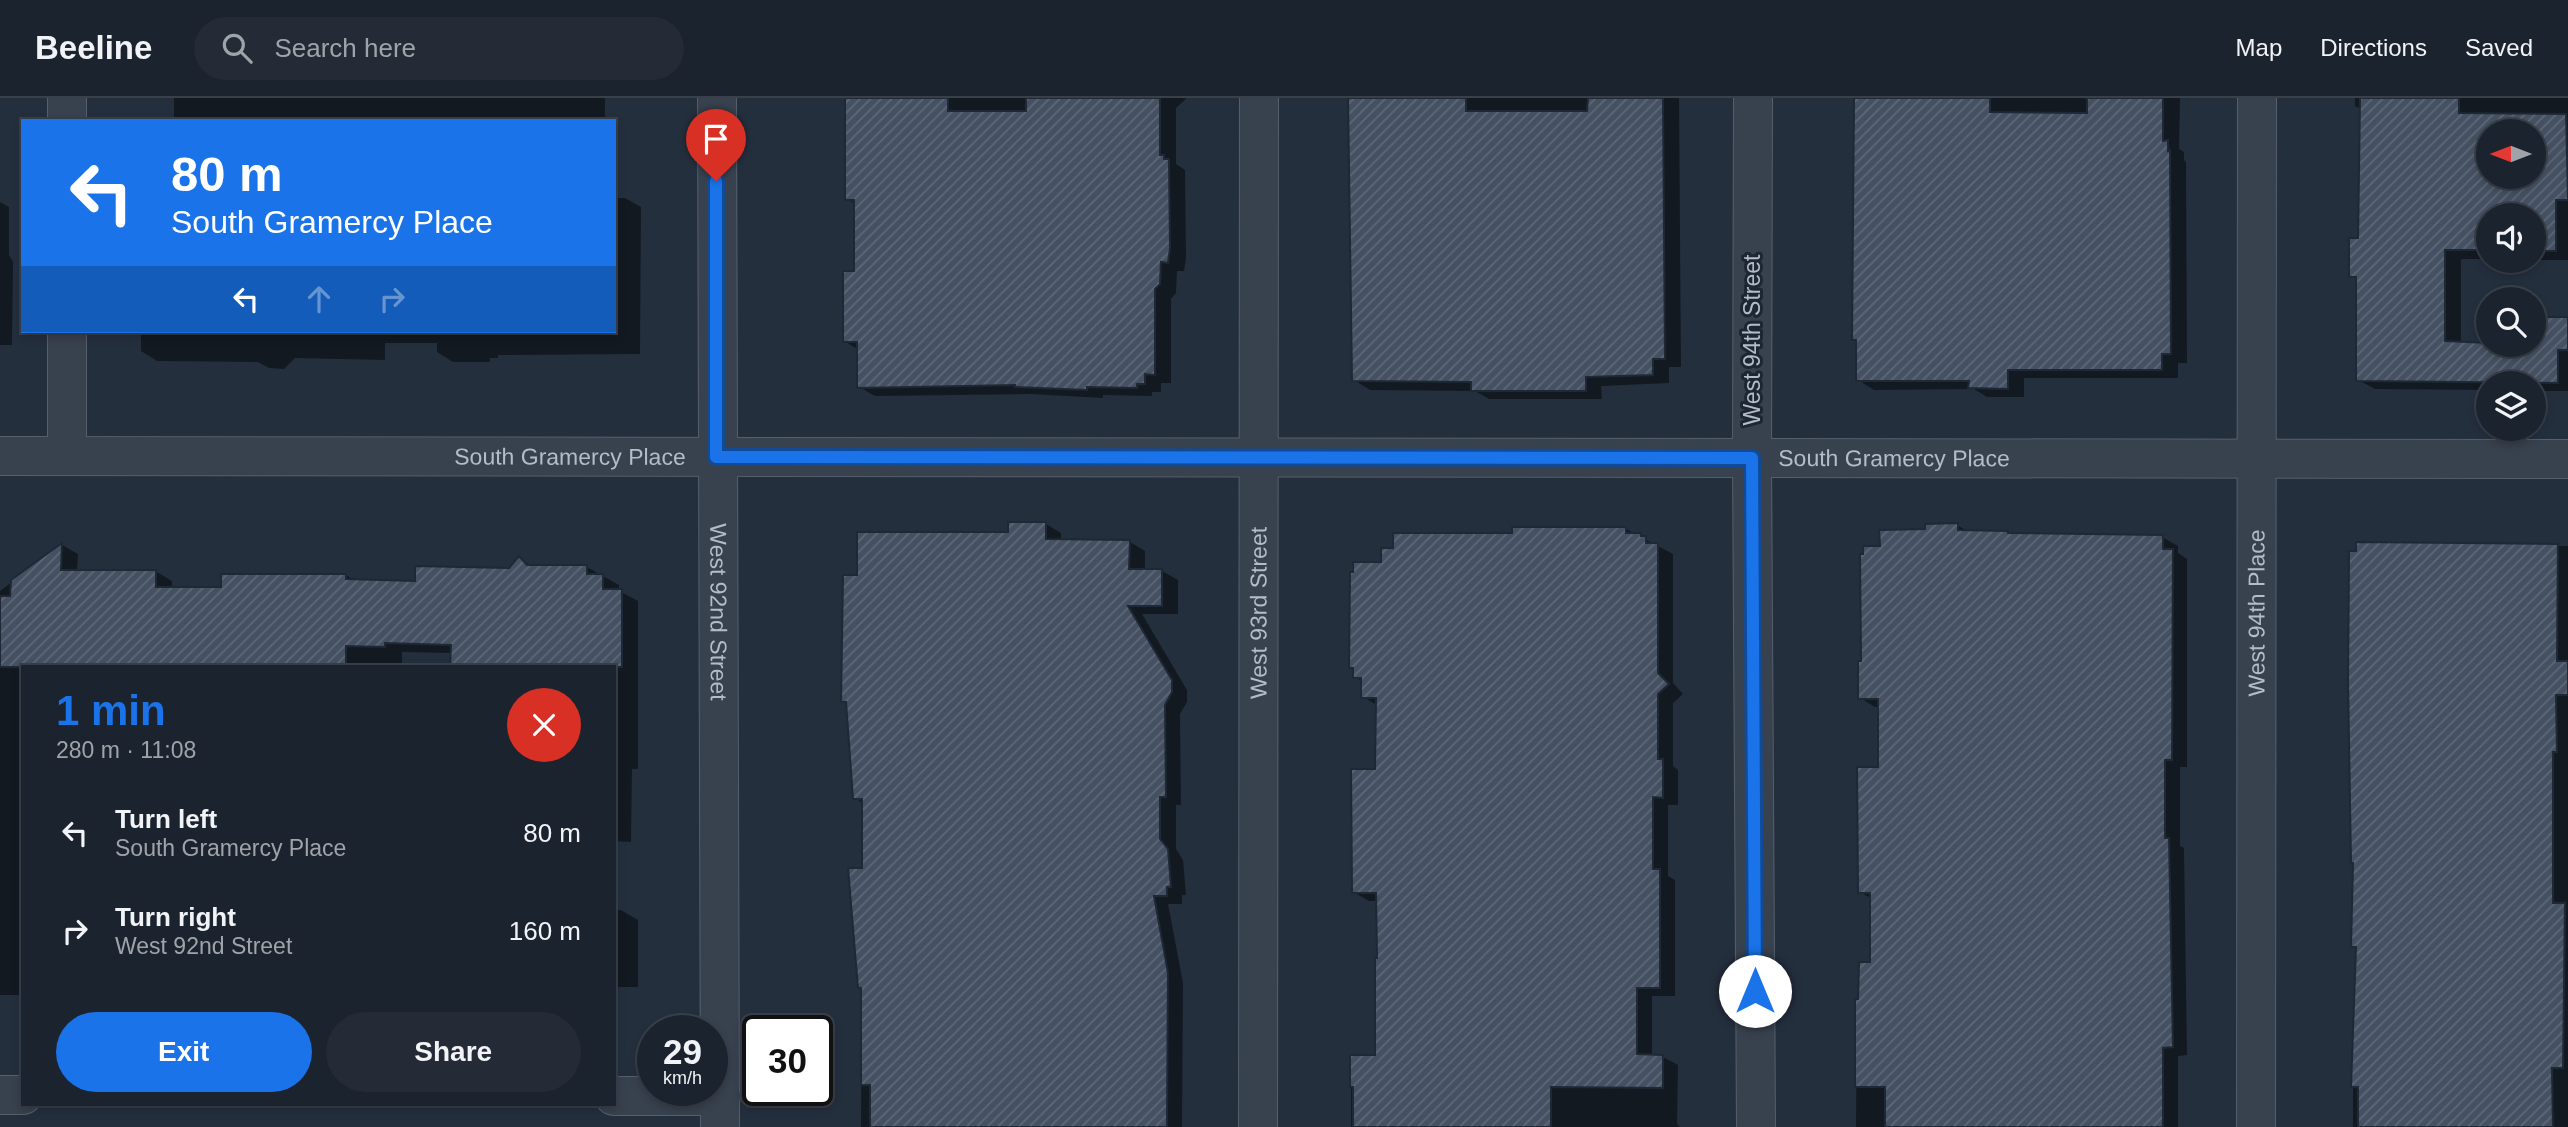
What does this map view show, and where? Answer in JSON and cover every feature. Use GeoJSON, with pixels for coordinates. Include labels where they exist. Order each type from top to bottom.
{"type":"FeatureCollection","features":[{"type":"Feature","properties":{"kind":"street"},"geometry":{"type":"LineString","coordinates":[[67,98],[67,119]]}},
{"type":"Feature","properties":{"kind":"street","name":"West 92nd Street"},"geometry":{"type":"LineString","coordinates":[[717,98],[720,1112]]}},
{"type":"Feature","properties":{"kind":"street","name":"West 93rd Street"},"geometry":{"type":"LineString","coordinates":[[1258,1127],[1259,98]]}},
{"type":"Feature","properties":{"kind":"street","name":"West 94th Street"},"geometry":{"type":"LineString","coordinates":[[1753,98],[1756,1127]]}},
{"type":"Feature","properties":{"kind":"street","name":"West 94th Place"},"geometry":{"type":"LineString","coordinates":[[2256,1127],[2257,98]]}},
{"type":"Feature","properties":{"kind":"street"},"geometry":{"type":"LineString","coordinates":[[67,333],[67,456]]}},
{"type":"Feature","properties":{"kind":"street","name":"South Gramercy Place"},"geometry":{"type":"LineString","coordinates":[[0,456],[2568,459]]}},
{"type":"Feature","properties":{"kind":"street"},"geometry":{"type":"LineString","coordinates":[[0,1095],[21,1095]]}},
{"type":"Feature","properties":{"kind":"street"},"geometry":{"type":"LineString","coordinates":[[616,1096],[720,1112]]}},
{"type":"Feature","properties":{"kind":"building"},"geometry":{"type":"Polygon","coordinates":[[[845,98],[948,98],[948,111],[1026,111],[1026,98],[1160,98],[1160,155],[1169,159],[1170,248],[1168,263],[1161,262],[1160,284],[1155,289],[1155,375],[1145,374],[1145,384],[1137,384],[1137,388],[1087,387],[1087,390],[1015,385],[857,388],[857,342],[843,342],[843,271],[854,271],[854,200],[845,200],[845,98]]]}},
{"type":"Feature","properties":{"kind":"building"},"geometry":{"type":"Polygon","coordinates":[[[1348,98],[1466,98],[1466,111],[1587,111],[1588,98],[1663,98],[1665,359],[1653,359],[1653,375],[1586,377],[1586,391],[1471,391],[1471,382],[1352,381],[1348,98]]]}},
{"type":"Feature","properties":{"kind":"building"},"geometry":{"type":"Polygon","coordinates":[[[1854,98],[1990,98],[1990,112],[2087,113],[2087,98],[2163,98],[2163,141],[2168,140],[2168,151],[2170,150],[2171,354],[2162,354],[2162,370],[2008,370],[2008,389],[1968,388],[1969,381],[1856,381],[1856,340],[1852,340],[1854,98]]]}},
{"type":"Feature","properties":{"kind":"building"},"geometry":{"type":"Polygon","coordinates":[[[2360,98],[2459,98],[2459,113],[2566,114],[2568,200],[2556,200],[2556,251],[2546,251],[2546,203],[2476,203],[2476,250],[2445,250],[2445,341],[2476,342],[2476,357],[2546,357],[2546,317],[2568,317],[2568,350],[2558,350],[2558,383],[2546,383],[2546,371],[2476,371],[2476,382],[2356,381],[2356,277],[2349,277],[2349,238],[2358,238],[2360,98]]]}},
{"type":"Feature","properties":{"kind":"building"},"geometry":{"type":"Polygon","coordinates":[[[1008,522],[1046,522],[1046,539],[1130,540],[1129,569],[1162,569],[1162,606],[1128,606],[1172,680],[1172,692],[1165,705],[1166,797],[1160,797],[1160,839],[1168,849],[1171,887],[1167,887],[1167,896],[1154,896],[1168,973],[1167,1127],[870,1127],[870,1085],[861,1085],[861,988],[858,988],[848,868],[862,868],[862,799],[853,799],[846,702],[841,702],[843,575],[857,575],[857,532],[1008,532],[1008,522]]]}},
{"type":"Feature","properties":{"kind":"building"},"geometry":{"type":"Polygon","coordinates":[[[1958,523],[1958,530],[2008,533],[2163,535],[2163,549],[2173,549],[2172,760],[2165,760],[2165,838],[2169,838],[2173,1047],[2163,1048],[2163,1127],[1885,1127],[1885,1087],[1855,1087],[1855,999],[1858,999],[1859,962],[1870,962],[1870,893],[1858,893],[1857,767],[1878,767],[1878,699],[1858,699],[1858,661],[1861,661],[1860,554],[1863,554],[1863,546],[1880,546],[1879,530],[1925,529],[1925,524],[1958,523]]]}},
{"type":"Feature","properties":{"kind":"building"},"geometry":{"type":"Polygon","coordinates":[[[1512,527],[1626,527],[1626,533],[1641,533],[1641,536],[1646,536],[1646,543],[1658,543],[1658,673],[1669,684],[1658,694],[1658,759],[1663,759],[1663,798],[1653,797],[1653,869],[1660,869],[1660,988],[1637,988],[1637,1054],[1663,1055],[1663,1088],[1551,1087],[1551,1127],[1353,1127],[1350,1055],[1375,1055],[1377,958],[1376,893],[1352,893],[1351,769],[1375,769],[1376,698],[1361,698],[1361,678],[1353,678],[1353,668],[1349,668],[1350,572],[1353,572],[1353,562],[1381,562],[1381,548],[1393,548],[1393,533],[1512,533],[1512,527]]]}},
{"type":"Feature","properties":{"kind":"building"},"geometry":{"type":"Polygon","coordinates":[[[2356,542],[2558,544],[2557,661],[2568,661],[2568,695],[2556,695],[2557,752],[2553,752],[2553,903],[2565,903],[2563,1068],[2552,1068],[2553,1127],[2358,1127],[2358,1087],[2351,1087],[2356,947],[2351,947],[2353,863],[2348,682],[2349,551],[2356,551],[2356,542]]]}},
{"type":"Feature","properties":{"kind":"building"},"geometry":{"type":"Polygon","coordinates":[[[62,543],[61,570],[156,570],[156,587],[221,587],[221,574],[346,574],[346,579],[415,581],[415,566],[509,568],[519,556],[527,565],[587,565],[587,574],[603,574],[603,589],[622,589],[622,667],[450,665],[451,645],[385,643],[385,647],[346,646],[346,665],[0,667],[0,596],[10,596],[11,580],[62,543]]]}},
{"type":"Feature","properties":{"kind":"route"},"geometry":{"type":"LineString","coordinates":[[716,181],[716,457],[1752,458],[1755,991]]}}]}
